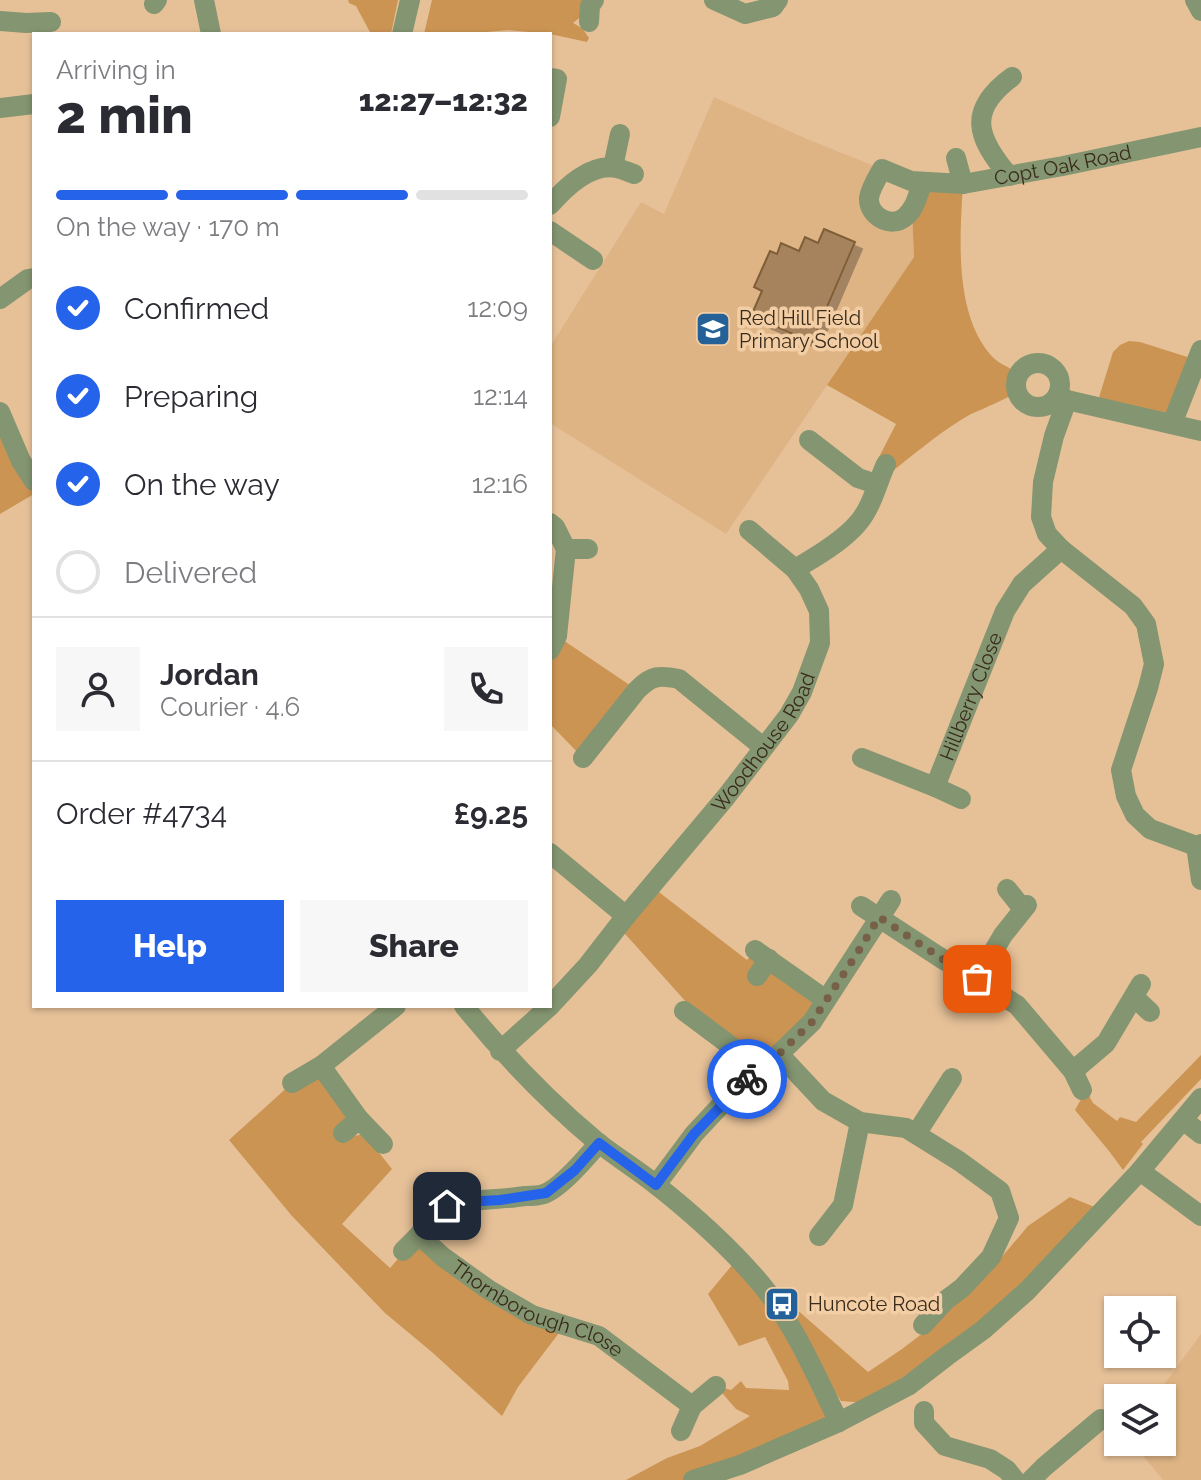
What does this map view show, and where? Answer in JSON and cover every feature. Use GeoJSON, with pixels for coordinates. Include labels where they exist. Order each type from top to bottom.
{"type":"FeatureCollection","features":[{"type":"Feature","properties":{"kind":"street"},"geometry":{"type":"LineString","coordinates":[[204,0],[211,32]]}},
{"type":"Feature","properties":{"kind":"street"},"geometry":{"type":"LineString","coordinates":[[402,32],[410,0]]}},
{"type":"Feature","properties":{"kind":"street"},"geometry":{"type":"LineString","coordinates":[[714,0],[745,14],[773,12]]}},
{"type":"Feature","properties":{"kind":"street"},"geometry":{"type":"LineString","coordinates":[[1195,0],[1201,11]]}},
{"type":"Feature","properties":{"kind":"street"},"geometry":{"type":"LineString","coordinates":[[0,21],[51,22]]}},
{"type":"Feature","properties":{"kind":"street"},"geometry":{"type":"LineString","coordinates":[[1009,176],[986,142],[979,117],[993,92],[1012,77]]}},
{"type":"Feature","properties":{"kind":"street"},"geometry":{"type":"LineString","coordinates":[[552,78],[557,79],[552,106]]}},
{"type":"Feature","properties":{"kind":"street"},"geometry":{"type":"LineString","coordinates":[[0,108],[32,104]]}},
{"type":"Feature","properties":{"kind":"street"},"geometry":{"type":"LineString","coordinates":[[613,167],[620,134]]}},
{"type":"Feature","properties":{"kind":"street","name":"Copt Oak Road"},"geometry":{"type":"LineString","coordinates":[[922,183],[963,184],[1201,137]]}},
{"type":"Feature","properties":{"kind":"street"},"geometry":{"type":"LineString","coordinates":[[956,158],[963,184]]}},
{"type":"Feature","properties":{"kind":"street"},"geometry":{"type":"LineString","coordinates":[[552,203],[566,188],[593,170],[613,167],[634,174]]}},
{"type":"Feature","properties":{"kind":"street"},"geometry":{"type":"LineString","coordinates":[[552,232],[593,260]]}},
{"type":"Feature","properties":{"kind":"street"},"geometry":{"type":"LineString","coordinates":[[0,299],[32,278]]}},
{"type":"Feature","properties":{"kind":"street"},"geometry":{"type":"LineString","coordinates":[[1172,424],[1201,350]]}},
{"type":"Feature","properties":{"kind":"street"},"geometry":{"type":"LineString","coordinates":[[1201,431],[1062,397],[1043,482],[1041,517],[1047,534],[1061,549],[1133,606],[1146,624],[1154,664],[1121,770],[1126,796],[1135,815],[1150,829],[1198,845],[1201,880]]}},
{"type":"Feature","properties":{"kind":"street"},"geometry":{"type":"LineString","coordinates":[[0,412],[21,461],[32,478]]}},
{"type":"Feature","properties":{"kind":"street"},"geometry":{"type":"LineString","coordinates":[[809,440],[858,478],[876,484]]}},
{"type":"Feature","properties":{"kind":"street"},"geometry":{"type":"LineString","coordinates":[[795,569],[822,553],[858,523],[886,464]]}},
{"type":"Feature","properties":{"kind":"street"},"geometry":{"type":"LineString","coordinates":[[552,525],[566,549],[557,636],[552,646]]}},
{"type":"Feature","properties":{"kind":"street","name":"Woodhouse Road"},"geometry":{"type":"LineString","coordinates":[[552,1004],[588,965],[726,797],[789,715],[802,692],[820,643],[819,611],[795,569],[749,530]]}},
{"type":"Feature","properties":{"kind":"street"},"geometry":{"type":"LineString","coordinates":[[566,549],[588,549]]}},
{"type":"Feature","properties":{"kind":"street","name":"Hillberry Close"},"geometry":{"type":"LineString","coordinates":[[862,758],[935,787],[1005,611],[1022,584],[1061,549]]}},
{"type":"Feature","properties":{"kind":"street"},"geometry":{"type":"LineString","coordinates":[[583,758],[637,690],[647,680],[661,676],[679,679],[763,747]]}},
{"type":"Feature","properties":{"kind":"street"},"geometry":{"type":"LineString","coordinates":[[935,787],[961,799]]}},
{"type":"Feature","properties":{"kind":"street"},"geometry":{"type":"LineString","coordinates":[[552,855],[626,916]]}},
{"type":"Feature","properties":{"kind":"street"},"geometry":{"type":"LineString","coordinates":[[977,979],[1003,935],[1025,907],[1007,889]]}},
{"type":"Feature","properties":{"kind":"street"},"geometry":{"type":"LineString","coordinates":[[656,1185],[694,1134],[759,1067],[779,1054],[812,1022],[891,900]]}},
{"type":"Feature","properties":{"kind":"street"},"geometry":{"type":"LineString","coordinates":[[861,906],[1017,1005],[1078,1080],[1106,1043],[1138,991],[1150,1012]]}},
{"type":"Feature","properties":{"kind":"street"},"geometry":{"type":"LineString","coordinates":[[760,962],[826,1000]]}},
{"type":"Feature","properties":{"kind":"street"},"geometry":{"type":"LineString","coordinates":[[292,1083],[321,1066],[388,1008]]}},
{"type":"Feature","properties":{"kind":"street"},"geometry":{"type":"LineString","coordinates":[[466,1008],[500,1051],[557,1107],[656,1185],[725,1245],[763,1286],[792,1327],[839,1422]]}},
{"type":"Feature","properties":{"kind":"street","name":"Woodhouse Road"},"geometry":{"type":"LineString","coordinates":[[500,1051],[548,1008]]}},
{"type":"Feature","properties":{"kind":"street"},"geometry":{"type":"LineString","coordinates":[[684,1011],[759,1067]]}},
{"type":"Feature","properties":{"kind":"street"},"geometry":{"type":"LineString","coordinates":[[779,1054],[823,1101],[860,1122],[906,1128],[1000,1191],[1009,1218],[991,1257],[962,1288],[939,1294],[923,1325]]}},
{"type":"Feature","properties":{"kind":"street"},"geometry":{"type":"LineString","coordinates":[[321,1066],[359,1119],[383,1144]]}},
{"type":"Feature","properties":{"kind":"street"},"geometry":{"type":"LineString","coordinates":[[916,1134],[952,1078]]}},
{"type":"Feature","properties":{"kind":"street"},"geometry":{"type":"LineString","coordinates":[[693,1480],[743,1472],[908,1386],[983,1330],[1027,1291],[1140,1171],[1201,1098]]}},
{"type":"Feature","properties":{"kind":"street"},"geometry":{"type":"LineString","coordinates":[[343,1133],[359,1119]]}},
{"type":"Feature","properties":{"kind":"street"},"geometry":{"type":"LineString","coordinates":[[1183,1120],[1201,1134]]}},
{"type":"Feature","properties":{"kind":"street"},"geometry":{"type":"LineString","coordinates":[[819,1236],[843,1205],[860,1122]]}},
{"type":"Feature","properties":{"kind":"street"},"geometry":{"type":"LineString","coordinates":[[403,1251],[428,1221],[447,1206],[546,1193],[575,1170],[599,1143]]}},
{"type":"Feature","properties":{"kind":"street"},"geometry":{"type":"LineString","coordinates":[[1140,1171],[1201,1216]]}},
{"type":"Feature","properties":{"kind":"street","name":"Thornborough Close"},"geometry":{"type":"LineString","coordinates":[[419,1235],[443,1257],[489,1290],[532,1315],[599,1336],[692,1406]]}},
{"type":"Feature","properties":{"kind":"street"},"geometry":{"type":"LineString","coordinates":[[681,1431],[692,1406],[716,1386]]}},
{"type":"Feature","properties":{"kind":"street"},"geometry":{"type":"LineString","coordinates":[[924,1411],[924,1423],[945,1446],[990,1459],[1007,1470],[1015,1480]]}},
{"type":"Feature","properties":{"kind":"street"},"geometry":{"type":"LineString","coordinates":[[1031,1480],[1101,1419]]}},
{"type":"Feature","properties":{"kind":"shaded area"},"geometry":{"type":"Polygon","coordinates":[[[348,0],[398,0],[391,32],[370,32],[356,6],[348,0]]]}},
{"type":"Feature","properties":{"kind":"shaded area"},"geometry":{"type":"Polygon","coordinates":[[[432,0],[584,0],[583,15],[573,23],[582,28],[589,38],[587,42],[552,32],[508,30],[424,32],[432,0]]]}},
{"type":"Feature","properties":{"kind":"shaded area","name":"Red Hill Field Primary School"},"geometry":{"type":"Polygon","coordinates":[[[714,97],[882,169],[876,214],[912,210],[914,257],[726,534],[552,424],[552,344],[641,202],[664,214],[714,97]]]}},
{"type":"Feature","properties":{"kind":"shaded area"},"geometry":{"type":"Polygon","coordinates":[[[922,183],[963,184],[962,272],[970,316],[989,353],[1019,375],[1017,392],[961,420],[894,470],[878,459],[896,424],[827,385],[914,257],[912,210],[922,183]]]}},
{"type":"Feature","properties":{"kind":"shaded area"},"geometry":{"type":"Polygon","coordinates":[[[1129,341],[1197,360],[1172,424],[1096,407],[1113,352],[1129,341]]]}},
{"type":"Feature","properties":{"kind":"shaded area"},"geometry":{"type":"Polygon","coordinates":[[[0,412],[32,477],[32,495],[0,514],[0,412]]]}},
{"type":"Feature","properties":{"kind":"shaded area"},"geometry":{"type":"Polygon","coordinates":[[[557,636],[637,690],[583,758],[552,726],[552,646],[557,636]]]}},
{"type":"Feature","properties":{"kind":"shaded area"},"geometry":{"type":"Polygon","coordinates":[[[651,886],[747,960],[755,950],[826,1000],[759,1067],[687,1003],[618,926],[651,886]]]}},
{"type":"Feature","properties":{"kind":"shaded area"},"geometry":{"type":"Polygon","coordinates":[[[1201,1055],[1201,1079],[1141,1142],[1143,1144],[1123,1170],[1075,1110],[1084,1094],[1087,1092],[1093,1103],[1117,1121],[1120,1117],[1136,1122],[1201,1055]]]}},
{"type":"Feature","properties":{"kind":"shaded area"},"geometry":{"type":"Polygon","coordinates":[[[321,1066],[359,1119],[348,1137],[364,1134],[392,1169],[342,1224],[390,1268],[419,1235],[443,1257],[565,1325],[518,1387],[502,1416],[385,1313],[292,1216],[229,1140],[292,1083],[321,1066]]]}},
{"type":"Feature","properties":{"kind":"shaded area"},"geometry":{"type":"Polygon","coordinates":[[[1070,1197],[1097,1208],[978,1327],[865,1403],[841,1401],[815,1364],[839,1422],[693,1480],[626,1480],[667,1458],[700,1446],[750,1416],[736,1409],[716,1386],[731,1390],[741,1381],[746,1388],[789,1390],[788,1381],[765,1337],[739,1346],[708,1294],[738,1258],[868,1372],[927,1330],[989,1272],[1028,1226],[1070,1197]]]}},
{"type":"Feature","properties":{"kind":"shaded area"},"geometry":{"type":"Polygon","coordinates":[[[1201,1334],[1201,1480],[1163,1480],[1143,1456],[1176,1456],[1176,1384],[1164,1384],[1201,1334]]]}},
{"type":"Feature","properties":{"kind":"building"},"geometry":{"type":"Polygon","coordinates":[[[824,229],[855,242],[812,342],[751,316],[762,291],[754,287],[770,251],[777,254],[781,243],[799,251],[805,237],[818,243],[824,229]]]}},
{"type":"Feature","properties":{"kind":"way so far"},"geometry":{"type":"LineString","coordinates":[[747,1079],[812,1022],[879,917],[977,979]]}},
{"type":"Feature","properties":{"kind":"place","name":"Red Hill Field Primary School"},"geometry":{"type":"Point","coordinates":[713,329]}},
{"type":"Feature","properties":{"kind":"place","name":"Huncote Road"},"geometry":{"type":"Point","coordinates":[782,1304]}},
{"type":"Feature","properties":{"kind":"route"},"geometry":{"type":"LineString","coordinates":[[447,1206],[546,1193],[575,1170],[599,1143],[656,1185],[694,1134],[747,1079]]}}]}
